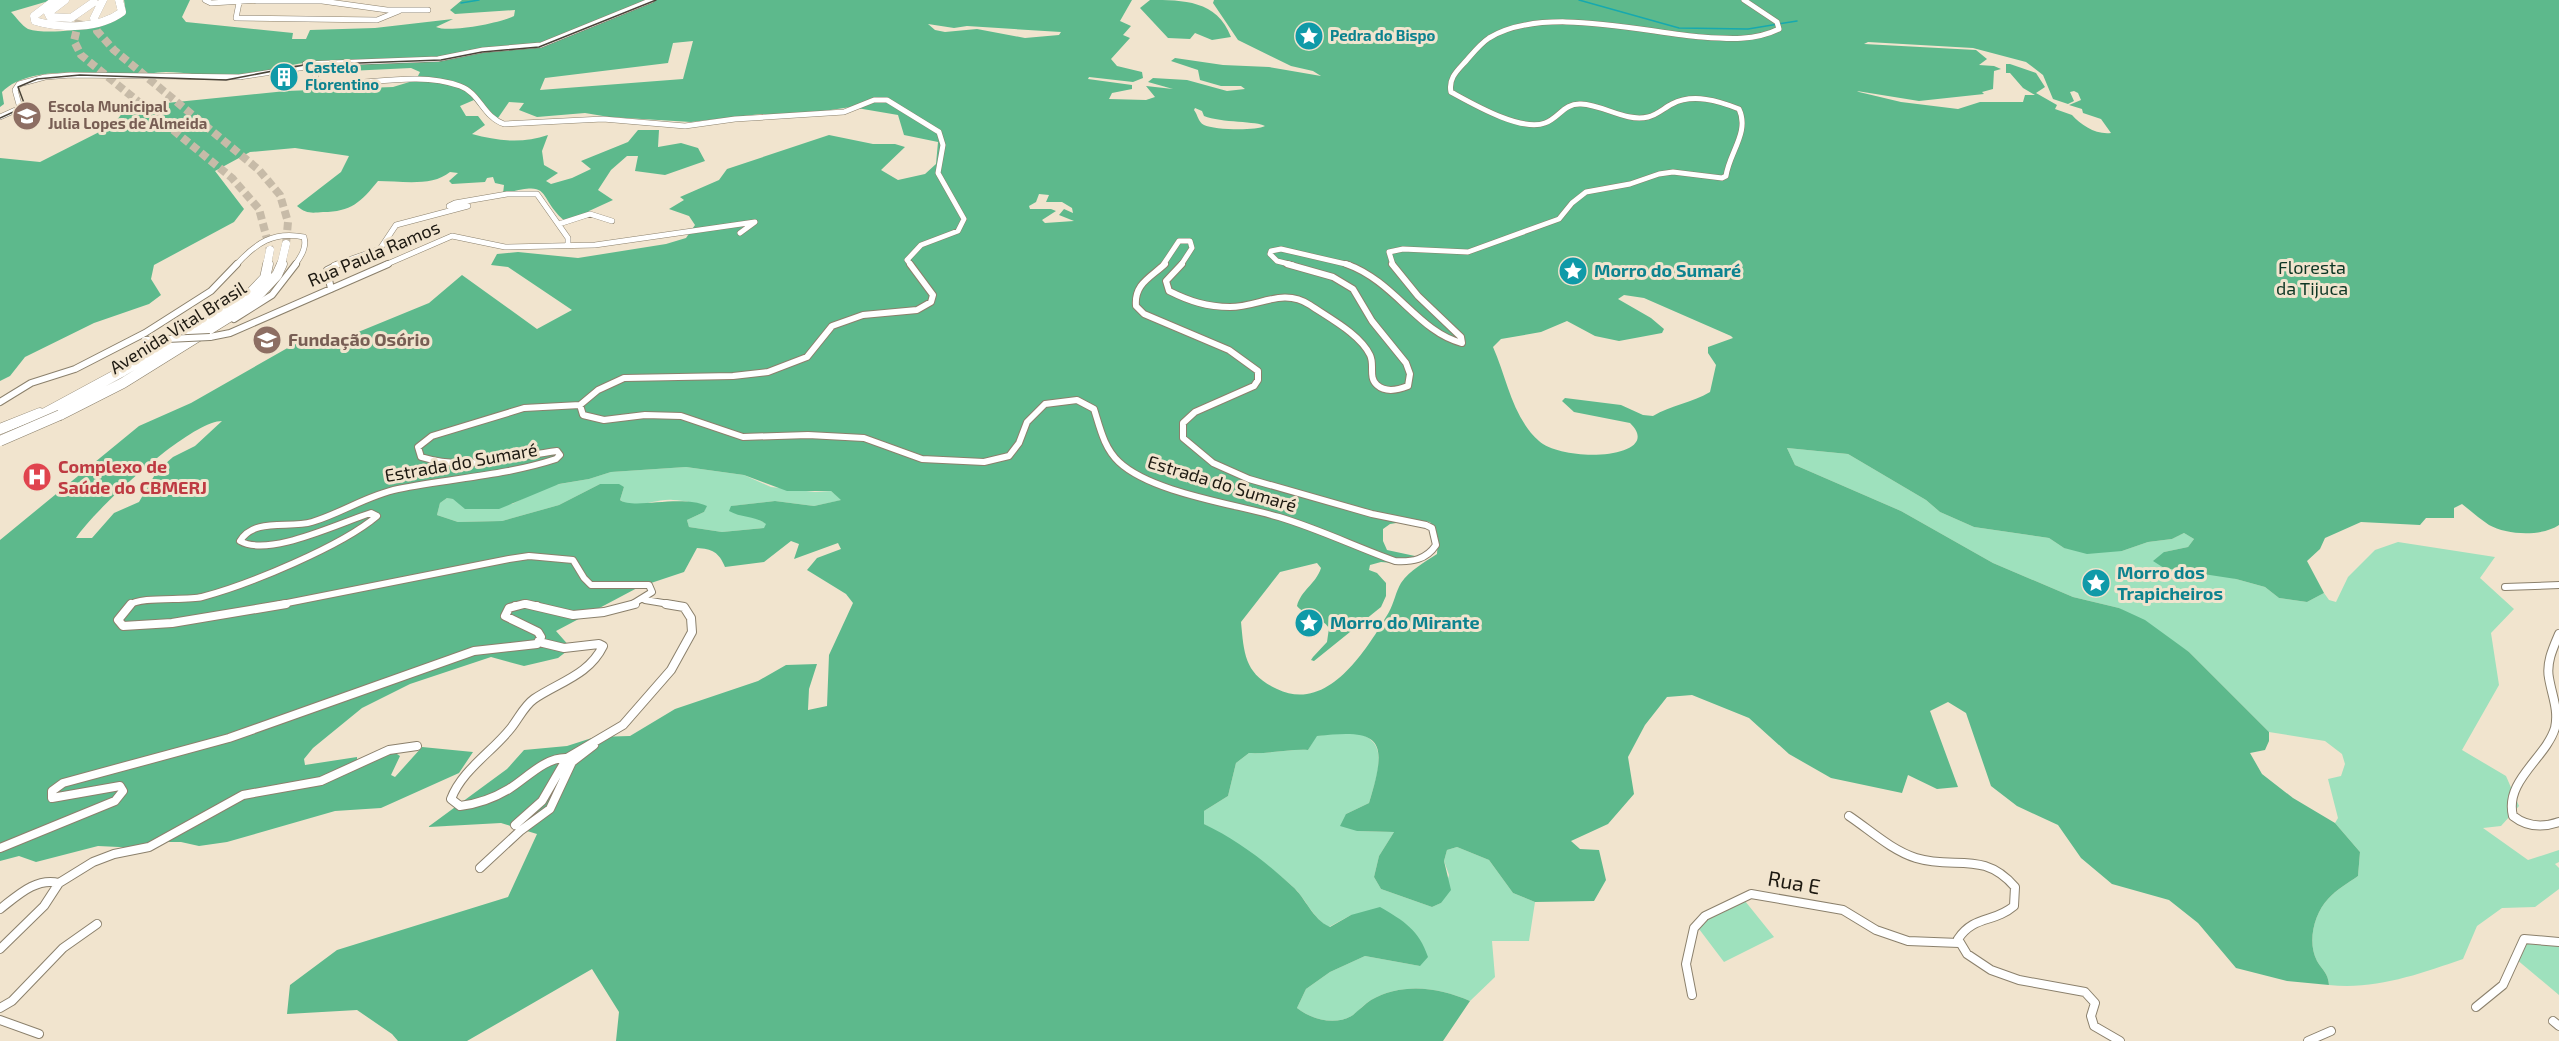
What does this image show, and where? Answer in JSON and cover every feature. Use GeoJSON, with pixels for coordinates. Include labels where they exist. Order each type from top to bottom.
{"type":"FeatureCollection","features":[{"type":"Feature","properties":{"kind":"highway"},"geometry":{"type":"LineString","coordinates":[[55,0],[34,16],[35,21],[55,26],[100,22],[122,12],[119,0]]}},
{"type":"Feature","properties":{"kind":"highway"},"geometry":{"type":"LineString","coordinates":[[65,0],[48,13],[50,17],[71,18],[95,1]]}},
{"type":"Feature","properties":{"kind":"highway"},"geometry":{"type":"LineString","coordinates":[[94,18],[103,0]]}},
{"type":"Feature","properties":{"kind":"highway"},"geometry":{"type":"LineString","coordinates":[[79,20],[95,1]]}},
{"type":"Feature","properties":{"kind":"highway","name":"Avenida Vital Brasil"},"geometry":{"type":"LineString","coordinates":[[58,413],[123,383],[243,308],[268,287],[282,266],[286,244]]}},
{"type":"Feature","properties":{"kind":"highway","name":"Avenida Vital Brasil"},"geometry":{"type":"LineString","coordinates":[[58,413],[137,368],[247,298],[268,273],[270,250]]}},
{"type":"Feature","properties":{"kind":"highway"},"geometry":{"type":"LineString","coordinates":[[234,319],[270,291],[278,280],[282,266]]}},
{"type":"Feature","properties":{"kind":"highway"},"geometry":{"type":"LineString","coordinates":[[36,418],[123,371],[247,298]]}},
{"type":"Feature","properties":{"kind":"highway"},"geometry":{"type":"LineString","coordinates":[[0,429],[37,414],[123,371]]}},
{"type":"Feature","properties":{"kind":"highway"},"geometry":{"type":"LineString","coordinates":[[0,435],[58,413]]}},
{"type":"Feature","properties":{"kind":"highway"},"geometry":{"type":"LineString","coordinates":[[0,441],[58,413]]}},
{"type":"Feature","properties":{"kind":"street"},"geometry":{"type":"LineString","coordinates":[[205,0],[211,3],[258,0],[322,1],[399,11],[428,10]]}},
{"type":"Feature","properties":{"kind":"street"},"geometry":{"type":"LineString","coordinates":[[239,77],[305,64],[438,59],[483,51],[541,45],[652,0]]}},
{"type":"Feature","properties":{"kind":"street","name":"Estrada do Sumaré"},"geometry":{"type":"LineString","coordinates":[[645,600],[652,592],[649,585],[636,583],[592,585],[586,581],[573,560],[530,556],[303,601],[172,623],[123,626],[118,620],[127,607],[134,602],[200,598],[240,584],[353,533],[377,516],[371,513],[361,515],[328,530],[295,540],[245,544],[240,541],[242,535],[251,529],[312,522],[383,492],[486,476],[556,459],[560,455],[557,451],[489,461],[444,462],[421,457],[418,447],[432,436],[524,408],[580,405],[583,415],[595,420],[645,415],[681,416],[742,437],[864,438],[922,459],[984,462],[1009,456],[1019,443],[1022,430],[1033,413],[1055,401],[1077,400],[1094,409],[1099,431],[1114,455],[1126,468],[1154,482],[1280,517],[1395,561],[1415,560],[1433,550],[1436,545],[1435,534],[1425,524],[1379,516],[1263,484],[1238,476],[1194,451],[1183,438],[1182,423],[1195,412],[1254,386],[1258,380],[1258,371],[1229,350],[1144,314],[1136,306],[1135,293],[1141,284],[1164,265],[1179,241],[1190,241],[1192,248],[1166,281],[1169,291],[1192,303],[1214,306],[1244,305],[1284,296],[1299,299],[1364,346],[1372,359],[1373,380],[1376,384],[1389,390],[1398,390],[1408,386],[1410,374],[1406,363],[1372,321],[1353,289],[1333,277],[1277,261],[1270,254],[1271,251],[1281,249],[1370,273],[1428,323],[1451,340],[1462,343],[1463,340],[1455,331],[1401,277],[1389,261],[1389,252],[1403,249],[1450,253],[1475,250],[1559,219],[1572,203],[1586,192],[1630,184],[1659,174],[1680,173],[1722,178],[1726,176],[1730,156],[1743,133],[1744,120],[1738,109],[1728,104],[1692,99],[1674,103],[1650,117],[1640,118],[1589,105],[1571,105],[1563,108],[1544,124],[1527,124],[1451,92],[1451,81],[1460,67],[1482,43],[1493,36],[1536,25],[1597,24],[1729,38],[1758,37],[1779,29],[1777,22],[1744,0]]}},
{"type":"Feature","properties":{"kind":"street"},"geometry":{"type":"LineString","coordinates":[[239,3],[236,18],[377,20],[399,11]]}},
{"type":"Feature","properties":{"kind":"street"},"geometry":{"type":"LineString","coordinates":[[0,117],[20,108],[15,90],[19,84],[45,77],[85,74],[125,77],[167,75],[213,79],[306,67],[315,68],[316,81],[326,84],[437,79],[468,89],[490,120],[504,124],[603,119],[685,126],[735,119],[819,115],[843,111],[874,100],[887,100],[902,107],[939,132],[943,145],[938,173],[964,219],[958,231],[922,245],[909,255],[907,260],[911,269],[933,296],[931,303],[917,310],[863,315],[832,326],[807,357],[768,372],[733,376],[624,378],[598,390],[580,405]]}},
{"type":"Feature","properties":{"kind":"street"},"geometry":{"type":"LineString","coordinates":[[332,289],[327,270],[330,267],[383,247],[390,231],[396,225],[468,206],[449,206],[453,203],[532,192],[540,197],[559,224],[568,238],[568,246]]}},
{"type":"Feature","properties":{"kind":"street"},"geometry":{"type":"LineString","coordinates":[[559,224],[590,214],[612,221]]}},
{"type":"Feature","properties":{"kind":"street","name":"Rua Paula Ramos"},"geometry":{"type":"LineString","coordinates":[[135,338],[145,340],[210,338],[230,333],[452,236],[505,247],[568,246],[613,243],[755,222],[740,233]]}},
{"type":"Feature","properties":{"kind":"street"},"geometry":{"type":"LineString","coordinates":[[0,402],[35,382],[76,368],[135,338],[211,290],[246,252],[257,244],[280,235],[304,237],[305,248],[285,282],[258,306],[234,319]]}},
{"type":"Feature","properties":{"kind":"street"},"geometry":{"type":"LineString","coordinates":[[2505,587],[2559,585]]}},
{"type":"Feature","properties":{"kind":"street"},"geometry":{"type":"LineString","coordinates":[[480,868],[520,831],[550,809],[572,762],[617,730],[652,694],[673,669],[692,634],[692,616],[684,607],[645,600],[613,610],[574,615],[526,603],[507,611],[505,616],[510,620],[540,634],[540,642]]}},
{"type":"Feature","properties":{"kind":"street"},"geometry":{"type":"LineString","coordinates":[[2559,634],[2550,655],[2548,676],[2558,711],[2555,729],[2514,792],[2510,804],[2513,816],[2531,826],[2545,827],[2559,822]]}},
{"type":"Feature","properties":{"kind":"street"},"geometry":{"type":"LineString","coordinates":[[0,848],[115,801],[123,791],[120,786],[110,786],[52,798],[52,790],[63,783],[229,738],[474,651],[540,642],[564,648],[598,644],[603,646],[600,653],[572,679],[531,702],[496,746],[460,784],[451,799],[460,806],[486,801],[554,758],[567,758]]}},
{"type":"Feature","properties":{"kind":"street"},"geometry":{"type":"LineString","coordinates":[[515,825],[532,814],[544,799],[567,758],[577,749],[599,742]]}},
{"type":"Feature","properties":{"kind":"street"},"geometry":{"type":"LineString","coordinates":[[58,883],[93,862],[114,854],[149,847],[243,795],[321,781],[389,750],[396,752],[417,746]]}},
{"type":"Feature","properties":{"kind":"street"},"geometry":{"type":"LineString","coordinates":[[532,814],[540,816],[550,809]]}},
{"type":"Feature","properties":{"kind":"street"},"geometry":{"type":"LineString","coordinates":[[1849,816],[1914,857],[1971,861],[2001,872],[2009,878],[2014,887],[2014,906],[2006,914],[1973,921],[1961,933],[1959,943],[1976,961],[2007,976],[2085,992],[2095,1003],[2091,1016],[2094,1026],[2120,1041]]}},
{"type":"Feature","properties":{"kind":"street"},"geometry":{"type":"LineString","coordinates":[[0,909],[37,885],[51,880],[58,883]]}},
{"type":"Feature","properties":{"kind":"street"},"geometry":{"type":"LineString","coordinates":[[0,949],[12,934],[50,901],[57,892],[58,883]]}},
{"type":"Feature","properties":{"kind":"street","name":"Rua E"},"geometry":{"type":"LineString","coordinates":[[1692,995],[1686,964],[1694,928],[1705,916],[1751,894],[1843,910],[1876,930],[1908,941],[1959,943]]}},
{"type":"Feature","properties":{"kind":"street"},"geometry":{"type":"LineString","coordinates":[[0,1008],[12,1001],[72,940],[97,924]]}},
{"type":"Feature","properties":{"kind":"street"},"geometry":{"type":"LineString","coordinates":[[2476,1007],[2494,996],[2509,977],[2517,950],[2524,939],[2559,942]]}},
{"type":"Feature","properties":{"kind":"street"},"geometry":{"type":"LineString","coordinates":[[0,1020],[39,1034]]}},
{"type":"Feature","properties":{"kind":"street"},"geometry":{"type":"LineString","coordinates":[[2308,1041],[2331,1031]]}},
{"type":"Feature","properties":{"kind":"green space","name":"Floresta da Tijuca"},"geometry":{"type":"Polygon","coordinates":[[[0,0],[52,0],[11,12],[26,28],[38,31],[64,31],[107,23],[126,13],[124,0],[190,0],[182,17],[186,22],[293,33],[292,39],[306,39],[310,30],[375,28],[453,19],[436,27],[452,29],[487,24],[514,16],[515,10],[455,14],[450,10],[462,0],[1132,0],[1120,21],[1131,26],[1123,35],[1130,38],[1111,59],[1117,66],[1142,72],[1143,78],[1133,82],[1089,77],[1088,79],[1132,85],[1132,89],[1112,93],[1109,99],[1146,100],[1155,97],[1146,86],[1173,89],[1148,82],[1153,78],[1187,80],[1227,91],[1245,89],[1241,86],[1221,86],[1200,80],[1198,70],[1171,61],[1175,58],[1223,65],[1269,67],[1321,76],[1313,71],[1291,66],[1238,40],[1213,3],[1214,0],[2559,0],[2559,525],[2534,533],[2514,533],[2489,525],[2462,504],[2454,508],[2454,518],[2426,518],[2420,525],[2361,522],[2325,538],[2320,549],[2307,561],[2324,593],[2307,602],[2279,598],[2265,587],[2236,579],[2164,568],[2153,561],[2164,552],[2188,547],[2194,539],[2184,533],[2172,539],[2148,542],[2122,551],[2087,554],[2064,548],[2049,538],[1974,527],[1940,512],[1926,500],[1848,454],[1787,448],[1795,465],[1901,511],[1993,563],[2073,597],[2119,608],[2145,620],[2189,652],[2269,732],[2269,741],[2265,750],[2250,753],[2262,774],[2293,798],[2335,823],[2360,852],[2358,876],[2338,890],[2323,905],[2312,937],[2314,953],[2329,985],[2287,981],[2236,968],[2198,923],[2169,900],[2112,884],[2081,858],[2058,825],[2017,806],[1991,786],[1966,713],[1948,702],[1930,711],[1958,787],[1937,789],[1908,775],[1902,793],[1831,778],[1789,754],[1749,718],[1692,695],[1667,697],[1645,725],[1628,757],[1634,794],[1608,824],[1571,841],[1580,849],[1599,850],[1606,880],[1594,901],[1535,902],[1513,893],[1489,860],[1457,847],[1447,850],[1444,861],[1451,890],[1441,903],[1432,907],[1381,889],[1374,877],[1379,856],[1394,832],[1357,831],[1340,826],[1346,814],[1369,803],[1378,765],[1378,752],[1375,743],[1367,737],[1356,734],[1317,736],[1308,750],[1249,753],[1236,763],[1228,796],[1204,811],[1204,824],[1239,844],[1272,868],[1297,891],[1318,919],[1330,927],[1351,915],[1380,907],[1410,927],[1420,940],[1428,957],[1420,966],[1365,956],[1330,972],[1306,989],[1297,1008],[1310,1016],[1332,1021],[1353,1015],[1371,1000],[1383,994],[1420,988],[1446,992],[1470,1001],[1443,1041],[616,1041],[619,1012],[592,969],[467,1041],[398,1041],[392,1034],[357,1010],[287,1014],[290,985],[337,950],[508,897],[537,834],[501,823],[428,827],[507,769],[524,750],[567,746],[595,737],[630,736],[675,709],[758,681],[786,665],[817,664],[809,689],[808,710],[827,706],[829,655],[853,603],[846,594],[807,570],[817,558],[841,549],[838,543],[794,559],[799,544],[791,541],[764,562],[725,567],[714,552],[697,548],[684,572],[639,587],[556,631],[571,648],[558,658],[524,666],[491,657],[410,684],[362,708],[313,748],[304,759],[305,765],[357,757],[357,764],[391,750],[400,756],[391,775],[395,777],[422,747],[473,752],[459,773],[381,808],[335,811],[227,842],[199,846],[181,842],[160,842],[140,848],[98,846],[36,862],[19,856],[0,861],[0,540],[139,426],[191,403],[291,346],[311,338],[329,344],[429,303],[462,275],[537,329],[572,310],[508,267],[491,265],[497,254],[518,252],[578,258],[666,244],[686,238],[695,225],[689,216],[669,209],[684,200],[680,197],[719,180],[727,169],[829,135],[873,144],[895,144],[905,147],[881,170],[898,180],[925,174],[936,164],[938,142],[904,135],[898,115],[851,107],[803,114],[761,114],[691,122],[609,117],[585,113],[537,117],[519,110],[524,103],[509,102],[498,118],[488,117],[474,100],[460,106],[466,116],[478,116],[485,125],[472,134],[510,140],[529,140],[548,135],[542,151],[544,165],[558,173],[546,181],[551,184],[591,169],[581,161],[628,142],[638,130],[659,130],[658,147],[681,143],[698,148],[705,161],[665,175],[635,171],[638,156],[627,156],[611,170],[598,190],[613,200],[589,211],[590,214],[566,222],[538,189],[530,188],[503,194],[504,185],[495,183],[493,177],[487,178],[485,182],[452,184],[449,181],[458,173],[450,172],[434,180],[378,181],[361,200],[348,208],[333,212],[309,212],[297,206],[341,172],[349,156],[295,148],[250,152],[215,171],[244,209],[234,222],[154,265],[151,279],[161,295],[149,304],[94,323],[25,357],[10,376],[0,381],[0,158],[40,162],[113,125],[127,107],[286,91],[393,87],[416,80],[420,72],[411,68],[328,72],[329,61],[316,61],[230,77],[166,72],[134,75],[45,74],[28,77],[14,83],[2,92],[4,104],[0,107],[0,0]],[[928,24],[935,30],[945,32],[977,29],[1025,38],[1059,35],[1061,32],[967,26],[954,28],[928,24]],[[693,41],[673,43],[668,63],[545,78],[540,90],[683,79],[693,41]],[[1868,42],[1864,44],[1976,50],[1987,59],[1979,65],[2001,69],[1994,71],[1993,89],[1982,92],[1984,94],[1919,101],[1857,91],[1901,102],[1958,109],[1980,102],[2023,102],[2025,95],[2035,95],[2023,88],[2010,73],[2006,73],[2006,64],[2010,64],[2036,73],[2045,87],[2036,93],[2057,105],[2055,109],[2072,115],[2084,126],[2094,131],[2111,133],[2101,119],[2069,105],[2081,100],[2078,93],[2070,92],[2074,101],[2068,104],[2053,99],[2043,75],[2026,62],[1973,48],[1868,42]],[[1195,108],[1200,122],[1209,127],[1225,129],[1265,126],[1211,118],[1204,116],[1202,111],[1195,108]],[[1039,194],[1036,202],[1029,206],[1030,209],[1056,211],[1042,220],[1045,223],[1074,221],[1059,215],[1064,209],[1073,213],[1072,208],[1062,202],[1046,202],[1049,195],[1039,194]],[[1624,295],[1618,299],[1651,318],[1664,329],[1662,333],[1619,341],[1595,336],[1567,321],[1541,332],[1501,339],[1493,347],[1516,409],[1522,421],[1539,441],[1569,453],[1589,455],[1608,454],[1624,450],[1635,444],[1637,435],[1630,423],[1574,412],[1562,401],[1565,398],[1621,405],[1643,415],[1653,416],[1710,392],[1716,365],[1708,353],[1708,347],[1733,338],[1644,298],[1624,295]],[[222,421],[207,425],[188,435],[122,489],[76,538],[92,538],[114,513],[139,502],[157,471],[173,457],[195,446],[222,421]],[[686,467],[611,472],[589,479],[559,484],[499,509],[465,509],[453,499],[447,498],[440,503],[437,515],[458,522],[502,521],[559,505],[600,484],[619,484],[624,487],[620,500],[627,503],[684,501],[707,506],[704,512],[687,520],[689,527],[722,532],[764,528],[766,524],[729,511],[731,506],[775,501],[814,506],[841,500],[831,491],[787,491],[744,475],[686,467]],[[1415,520],[1390,524],[1383,529],[1383,541],[1387,550],[1415,556],[1407,564],[1381,562],[1370,565],[1369,570],[1377,573],[1386,583],[1386,596],[1381,607],[1314,661],[1311,660],[1327,642],[1329,628],[1322,621],[1297,606],[1321,568],[1317,563],[1280,572],[1241,622],[1245,654],[1258,677],[1277,689],[1296,694],[1313,693],[1344,674],[1369,643],[1389,612],[1401,583],[1413,570],[1437,554],[1438,537],[1430,522],[1415,520]]]}},
{"type":"Feature","properties":{"kind":"green space"},"geometry":{"type":"Polygon","coordinates":[[[1150,0],[1186,2],[1208,9],[1225,25],[1231,37],[1212,40],[1195,33],[1190,39],[1168,38],[1140,8],[1150,0]]]}},
{"type":"Feature","properties":{"kind":"green space"},"geometry":{"type":"Polygon","coordinates":[[[1787,448],[1848,454],[1926,500],[1940,512],[1974,527],[2049,538],[2064,548],[2122,551],[2148,542],[2172,539],[2184,533],[2194,539],[2188,547],[2164,552],[2236,579],[2265,587],[2279,598],[2307,602],[2324,593],[2329,600],[2336,602],[2348,577],[2375,550],[2398,542],[2495,557],[2480,578],[2514,609],[2491,633],[2499,685],[2462,750],[2506,776],[2519,806],[2501,826],[2483,828],[2528,860],[2559,850],[2559,862],[2555,864],[2559,868],[2559,889],[2535,907],[2502,908],[2477,926],[2463,959],[2397,980],[2364,985],[2329,985],[2314,953],[2312,937],[2314,928],[2319,912],[2328,899],[2358,876],[2360,852],[2335,823],[2338,818],[2328,779],[2341,776],[2345,764],[2342,754],[2325,741],[2269,732],[2189,652],[2119,608],[2073,597],[1993,563],[1901,511],[1795,465],[1787,448]]]}},
{"type":"Feature","properties":{"kind":"green space"},"geometry":{"type":"Polygon","coordinates":[[[686,467],[744,475],[771,487],[815,492],[831,491],[842,500],[814,506],[775,501],[732,506],[767,524],[765,528],[722,532],[689,527],[687,520],[704,512],[706,506],[673,500],[639,504],[626,503],[620,500],[624,487],[600,484],[559,505],[502,521],[458,522],[437,515],[440,503],[447,498],[512,504],[548,486],[589,479],[611,472],[686,467]]]}},
{"type":"Feature","properties":{"kind":"green space"},"geometry":{"type":"Polygon","coordinates":[[[1347,732],[1362,735],[1371,740],[1377,748],[1379,757],[1369,803],[1346,814],[1357,831],[1394,832],[1379,856],[1374,877],[1381,889],[1432,907],[1441,903],[1449,875],[1444,861],[1447,850],[1457,847],[1489,860],[1513,893],[1535,902],[1529,941],[1492,941],[1495,977],[1470,1001],[1446,992],[1408,989],[1383,994],[1368,1002],[1353,1015],[1339,1020],[1324,1020],[1303,1012],[1297,1008],[1306,989],[1330,972],[1365,956],[1420,966],[1351,915],[1329,927],[1282,877],[1250,853],[1204,824],[1204,811],[1228,796],[1236,763],[1249,753],[1308,750],[1316,736],[1347,732]]]}},
{"type":"Feature","properties":{"kind":"green space"},"geometry":{"type":"Polygon","coordinates":[[[1745,901],[1774,937],[1724,962],[1696,925],[1745,901]]]}},
{"type":"Feature","properties":{"kind":"green space"},"geometry":{"type":"Polygon","coordinates":[[[2523,940],[2559,944],[2559,995],[2516,959],[2523,940]]]}},
{"type":"Feature","properties":{"kind":"waterway"},"geometry":{"type":"LineString","coordinates":[[461,3],[479,0]]}},
{"type":"Feature","properties":{"kind":"waterway"},"geometry":{"type":"LineString","coordinates":[[1579,0],[1679,28],[1748,29],[1797,21]]}},
{"type":"Feature","properties":{"kind":"tunnel"},"geometry":{"type":"LineString","coordinates":[[94,18],[97,31],[114,50],[259,170],[280,195],[288,222],[286,244]]}},
{"type":"Feature","properties":{"kind":"tunnel"},"geometry":{"type":"LineString","coordinates":[[79,20],[74,41],[81,55],[232,178],[259,209],[270,250]]}},
{"type":"Feature","properties":{"kind":"tram line"},"geometry":{"type":"LineString","coordinates":[[0,118],[22,108],[24,103],[18,87],[37,79],[80,75],[226,80],[304,65],[441,60],[482,52],[539,47],[656,0]]}},
{"type":"Feature","properties":{"kind":"place","name":"Pedra do Bispo"},"geometry":{"type":"Point","coordinates":[1309,36]}},
{"type":"Feature","properties":{"kind":"place","name":"Castelo Florentino"},"geometry":{"type":"Point","coordinates":[284,77]}},
{"type":"Feature","properties":{"kind":"place","name":"Escola Municipal Julia Lopes de Almeida"},"geometry":{"type":"Point","coordinates":[27,116]}},
{"type":"Feature","properties":{"kind":"place","name":"Morro do Sumaré"},"geometry":{"type":"Point","coordinates":[1573,271]}},
{"type":"Feature","properties":{"kind":"place","name":"Fundação Osório"},"geometry":{"type":"Point","coordinates":[267,340]}},
{"type":"Feature","properties":{"kind":"place","name":"Complexo de Saúde do CBMERJ"},"geometry":{"type":"Point","coordinates":[37,477]}},
{"type":"Feature","properties":{"kind":"place","name":"Morro dos Trapicheiros"},"geometry":{"type":"Point","coordinates":[2096,583]}},
{"type":"Feature","properties":{"kind":"place","name":"Morro do Mirante"},"geometry":{"type":"Point","coordinates":[1309,623]}}]}
